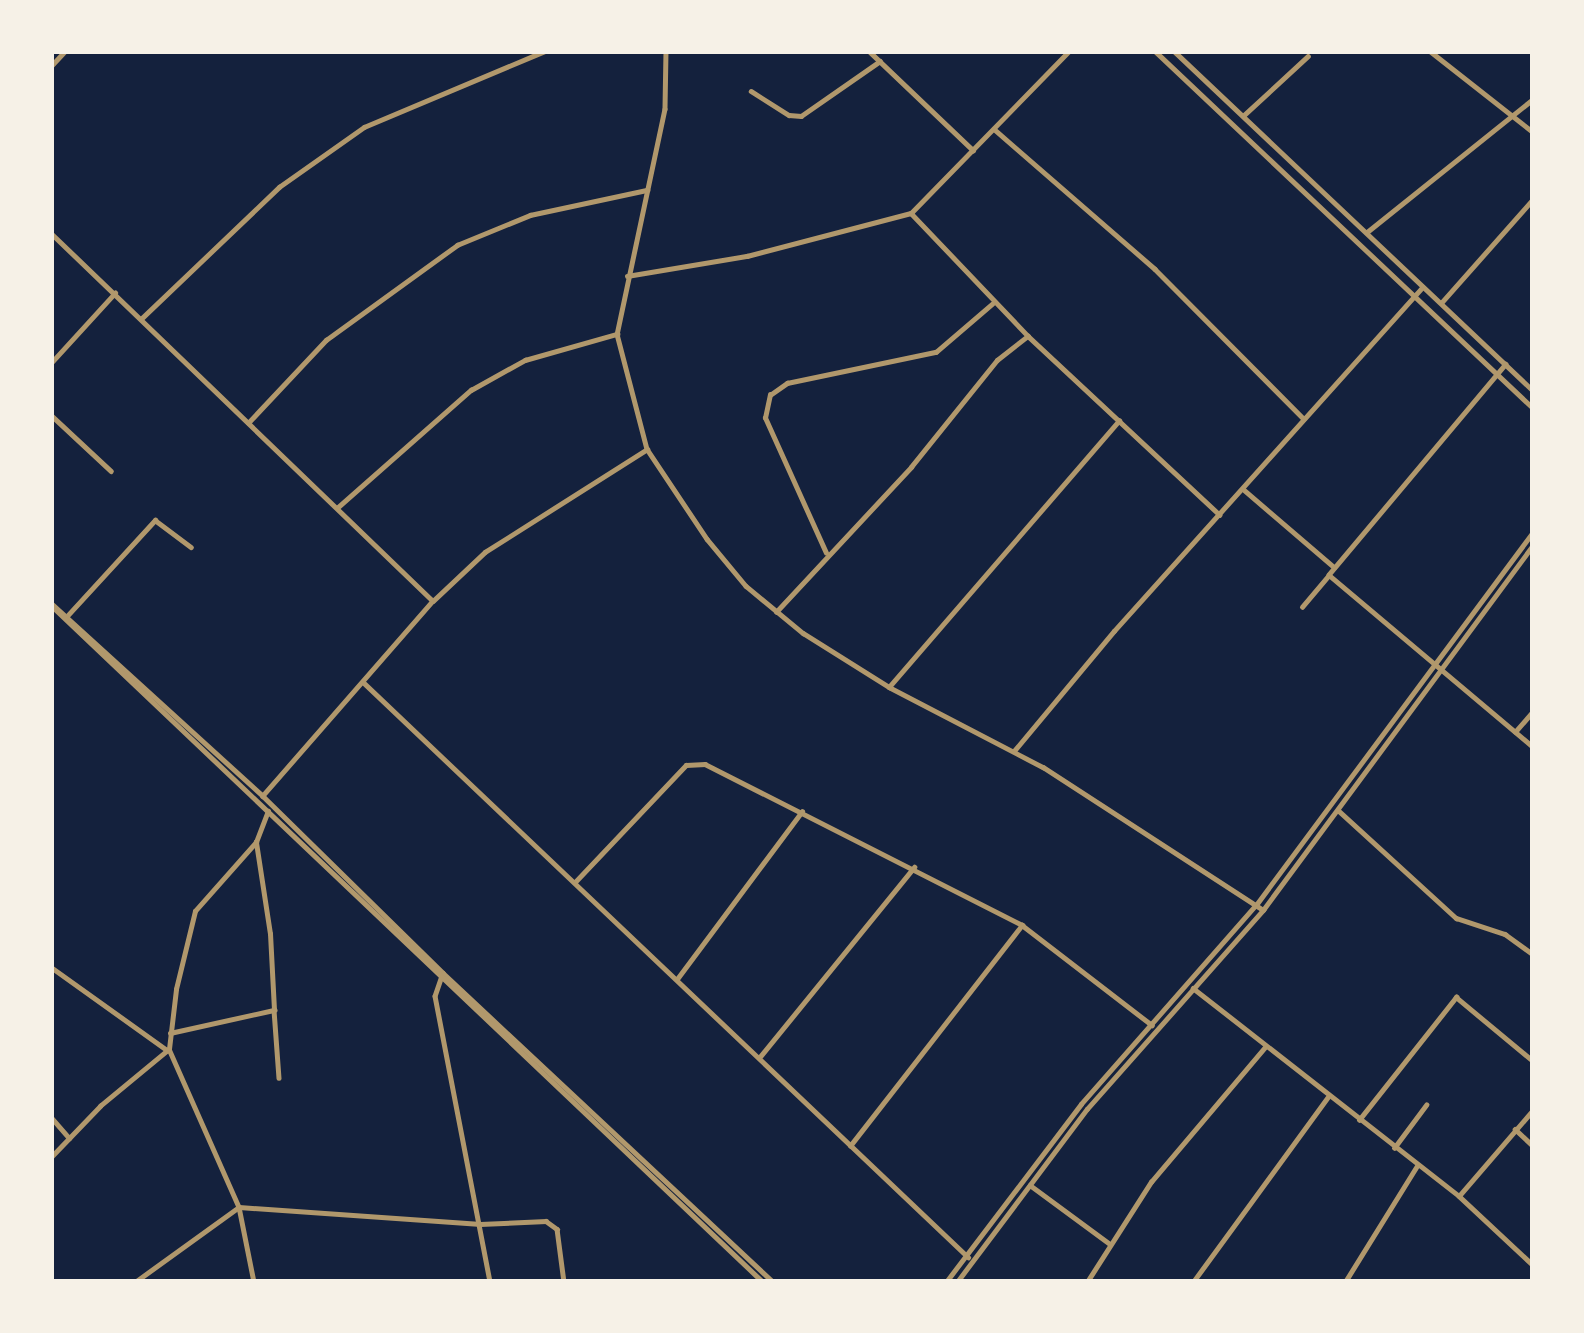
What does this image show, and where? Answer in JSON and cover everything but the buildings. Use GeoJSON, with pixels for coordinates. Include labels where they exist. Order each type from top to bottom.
{"type":"FeatureCollection","features":[{"type":"Feature","properties":{"kind":"street"},"geometry":{"type":"LineString","coordinates":[[51,66],[65,51]]}},
{"type":"Feature","properties":{"kind":"street"},"geometry":{"type":"LineString","coordinates":[[141,319],[279,187],[364,127],[545,51]]}},
{"type":"Feature","properties":{"kind":"street"},"geometry":{"type":"LineString","coordinates":[[666,51],[665,109],[617,334],[647,449],[707,539],[776,612],[889,687],[1014,751],[1259,908]]}},
{"type":"Feature","properties":{"kind":"street"},"geometry":{"type":"LineString","coordinates":[[869,51],[973,150]]}},
{"type":"Feature","properties":{"kind":"street"},"geometry":{"type":"LineString","coordinates":[[751,91],[801,116],[878,60],[883,51]]}},
{"type":"Feature","properties":{"kind":"street"},"geometry":{"type":"LineString","coordinates":[[627,276],[747,256],[910,213],[1069,51]]}},
{"type":"Feature","properties":{"kind":"street"},"geometry":{"type":"LineString","coordinates":[[1155,51],[1533,407]]}},
{"type":"Feature","properties":{"kind":"street"},"geometry":{"type":"LineString","coordinates":[[1174,51],[1506,364],[1532,390],[1524,398]]}},
{"type":"Feature","properties":{"kind":"street"},"geometry":{"type":"LineString","coordinates":[[1430,51],[1533,132]]}},
{"type":"Feature","properties":{"kind":"street"},"geometry":{"type":"LineString","coordinates":[[1243,116],[1308,56]]}},
{"type":"Feature","properties":{"kind":"street"},"geometry":{"type":"LineString","coordinates":[[1367,232],[1533,99]]}},
{"type":"Feature","properties":{"kind":"street"},"geometry":{"type":"LineString","coordinates":[[994,129],[1155,269],[1304,419]]}},
{"type":"Feature","properties":{"kind":"street"},"geometry":{"type":"LineString","coordinates":[[248,424],[326,340],[457,244],[530,215],[647,190]]}},
{"type":"Feature","properties":{"kind":"street"},"geometry":{"type":"LineString","coordinates":[[1442,302],[1533,200]]}},
{"type":"Feature","properties":{"kind":"street"},"geometry":{"type":"LineString","coordinates":[[910,213],[1028,337],[1220,515]]}},
{"type":"Feature","properties":{"kind":"street"},"geometry":{"type":"LineString","coordinates":[[51,233],[433,601]]}},
{"type":"Feature","properties":{"kind":"street"},"geometry":{"type":"LineString","coordinates":[[1014,751],[1424,286]]}},
{"type":"Feature","properties":{"kind":"street"},"geometry":{"type":"LineString","coordinates":[[51,363],[115,292]]}},
{"type":"Feature","properties":{"kind":"street"},"geometry":{"type":"LineString","coordinates":[[826,553],[765,418],[770,395],[787,383],[936,352],[964,334],[994,302]]}},
{"type":"Feature","properties":{"kind":"street"},"geometry":{"type":"LineString","coordinates":[[337,508],[471,390],[525,360],[617,334]]}},
{"type":"Feature","properties":{"kind":"street"},"geometry":{"type":"LineString","coordinates":[[776,612],[826,553],[911,467],[1006,350],[1028,337]]}},
{"type":"Feature","properties":{"kind":"street"},"geometry":{"type":"LineString","coordinates":[[1302,607],[1506,364]]}},
{"type":"Feature","properties":{"kind":"street"},"geometry":{"type":"LineString","coordinates":[[51,415],[111,471]]}},
{"type":"Feature","properties":{"kind":"street"},"geometry":{"type":"LineString","coordinates":[[889,687],[1119,421]]}},
{"type":"Feature","properties":{"kind":"street"},"geometry":{"type":"LineString","coordinates":[[263,796],[433,601],[485,552],[647,449]]}},
{"type":"Feature","properties":{"kind":"street"},"geometry":{"type":"LineString","coordinates":[[1243,489],[1334,567]]}},
{"type":"Feature","properties":{"kind":"street"},"geometry":{"type":"LineString","coordinates":[[68,615],[155,520],[191,547]]}},
{"type":"Feature","properties":{"kind":"street"},"geometry":{"type":"LineString","coordinates":[[946,1282],[1149,1024],[1259,908],[1432,664],[1533,532]]}},
{"type":"Feature","properties":{"kind":"street"},"geometry":{"type":"LineString","coordinates":[[960,1281],[1030,1185],[1156,1029],[1340,811],[1533,544]]}},
{"type":"Feature","properties":{"kind":"street"},"geometry":{"type":"LineString","coordinates":[[1329,575],[1533,747]]}},
{"type":"Feature","properties":{"kind":"street"},"geometry":{"type":"LineString","coordinates":[[51,604],[271,803],[441,975],[773,1282]]}},
{"type":"Feature","properties":{"kind":"street"},"geometry":{"type":"LineString","coordinates":[[51,604],[763,1282]]}},
{"type":"Feature","properties":{"kind":"street"},"geometry":{"type":"LineString","coordinates":[[363,682],[972,1261]]}},
{"type":"Feature","properties":{"kind":"street"},"geometry":{"type":"LineString","coordinates":[[1515,732],[1533,711]]}},
{"type":"Feature","properties":{"kind":"street"},"geometry":{"type":"LineString","coordinates":[[575,882],[692,762],[802,811],[1022,925],[1156,1029]]}},
{"type":"Feature","properties":{"kind":"street"},"geometry":{"type":"LineString","coordinates":[[51,1157],[168,1049],[195,911],[214,883],[256,842],[271,803]]}},
{"type":"Feature","properties":{"kind":"street"},"geometry":{"type":"LineString","coordinates":[[676,979],[802,811]]}},
{"type":"Feature","properties":{"kind":"street"},"geometry":{"type":"LineString","coordinates":[[1340,811],[1456,918],[1505,934],[1533,954]]}},
{"type":"Feature","properties":{"kind":"street"},"geometry":{"type":"LineString","coordinates":[[256,842],[271,934],[279,1078]]}},
{"type":"Feature","properties":{"kind":"street"},"geometry":{"type":"LineString","coordinates":[[759,1058],[914,867]]}},
{"type":"Feature","properties":{"kind":"street"},"geometry":{"type":"LineString","coordinates":[[850,1146],[1022,925]]}},
{"type":"Feature","properties":{"kind":"street"},"geometry":{"type":"LineString","coordinates":[[51,967],[168,1049],[239,1208],[254,1282]]}},
{"type":"Feature","properties":{"kind":"street"},"geometry":{"type":"LineString","coordinates":[[441,975],[436,996],[490,1282]]}},
{"type":"Feature","properties":{"kind":"street"},"geometry":{"type":"LineString","coordinates":[[1193,988],[1459,1196],[1533,1265]]}},
{"type":"Feature","properties":{"kind":"street"},"geometry":{"type":"LineString","coordinates":[[1358,1121],[1456,997],[1533,1061]]}},
{"type":"Feature","properties":{"kind":"street"},"geometry":{"type":"LineString","coordinates":[[170,1033],[274,1010]]}},
{"type":"Feature","properties":{"kind":"street"},"geometry":{"type":"LineString","coordinates":[[1087,1282],[1151,1182],[1265,1047]]}},
{"type":"Feature","properties":{"kind":"street"},"geometry":{"type":"LineString","coordinates":[[1193,1282],[1328,1097]]}},
{"type":"Feature","properties":{"kind":"street"},"geometry":{"type":"LineString","coordinates":[[1394,1148],[1426,1105]]}},
{"type":"Feature","properties":{"kind":"street"},"geometry":{"type":"LineString","coordinates":[[1459,1196],[1533,1110]]}},
{"type":"Feature","properties":{"kind":"street"},"geometry":{"type":"LineString","coordinates":[[51,1118],[69,1138]]}},
{"type":"Feature","properties":{"kind":"street"},"geometry":{"type":"LineString","coordinates":[[1515,1129],[1533,1146]]}},
{"type":"Feature","properties":{"kind":"street"},"geometry":{"type":"LineString","coordinates":[[1345,1282],[1417,1166]]}},
{"type":"Feature","properties":{"kind":"street"},"geometry":{"type":"LineString","coordinates":[[1030,1185],[1110,1244]]}},
{"type":"Feature","properties":{"kind":"street"},"geometry":{"type":"LineString","coordinates":[[135,1282],[239,1208],[480,1224],[553,1223],[564,1282]]}}]}
